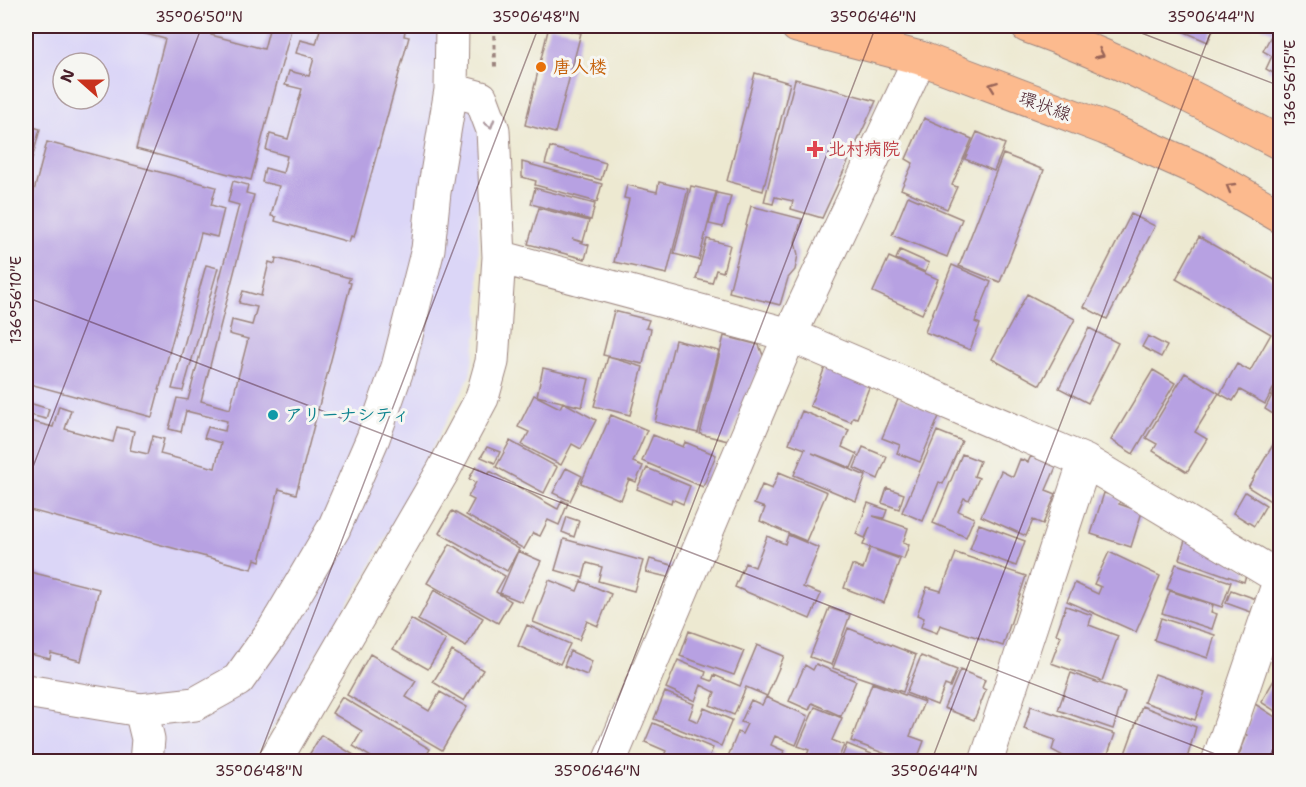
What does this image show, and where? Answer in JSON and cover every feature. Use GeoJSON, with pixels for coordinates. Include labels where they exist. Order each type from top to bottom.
{"type":"FeatureCollection","features":[{"type":"Feature","properties":{"kind":"main road","name":"環状線"},"geometry":{"type":"LineString","coordinates":[[797,26],[920,58],[1105,128],[1202,171],[1281,216]]}},
{"type":"Feature","properties":{"kind":"main road"},"geometry":{"type":"LineString","coordinates":[[1027,26],[1075,42],[1202,102],[1281,143]]}},
{"type":"Feature","properties":{"kind":"street"},"geometry":{"type":"LineString","coordinates":[[26,691],[141,710],[195,704],[238,680],[274,628],[334,528],[373,438],[414,311],[428,249],[434,192],[451,90],[452,26]]}},
{"type":"Feature","properties":{"kind":"street"},"geometry":{"type":"LineString","coordinates":[[609,762],[790,334],[920,58]]}},
{"type":"Feature","properties":{"kind":"street"},"geometry":{"type":"LineString","coordinates":[[274,762],[443,471],[482,398],[492,362],[499,257],[493,130],[481,98],[451,90]]}},
{"type":"Feature","properties":{"kind":"street"},"geometry":{"type":"LineString","coordinates":[[499,257],[790,334],[1085,460],[1281,578],[1218,762]]}},
{"type":"Feature","properties":{"kind":"street"},"geometry":{"type":"LineString","coordinates":[[986,762],[1085,460]]}},
{"type":"Feature","properties":{"kind":"street"},"geometry":{"type":"LineString","coordinates":[[141,710],[148,739],[146,762]]}},
{"type":"Feature","properties":{"kind":"path"},"geometry":{"type":"LineString","coordinates":[[494,26],[493,59],[496,75]]}},
{"type":"Feature","properties":{"kind":"shaded area"},"geometry":{"type":"Polygon","coordinates":[[[26,26],[442,26],[479,126],[479,321],[470,376],[367,573],[252,761],[26,761],[26,26]]]}},
{"type":"Feature","properties":{"kind":"building"},"geometry":{"type":"Polygon","coordinates":[[[116,26],[214,26],[211,35],[264,49],[270,26],[292,26],[251,180],[136,149],[165,39],[116,26]]]}},
{"type":"Feature","properties":{"kind":"building"},"geometry":{"type":"Polygon","coordinates":[[[321,26],[386,26],[405,31],[404,36],[409,37],[354,237],[351,236],[349,242],[275,221],[276,217],[271,216],[279,186],[262,182],[265,168],[283,173],[287,156],[266,150],[270,134],[288,139],[302,89],[285,85],[289,71],[309,76],[314,58],[296,53],[300,40],[316,44],[321,26]]]}},
{"type":"Feature","properties":{"kind":"building"},"geometry":{"type":"Polygon","coordinates":[[[549,26],[581,33],[555,133],[525,125],[549,26]]]}},
{"type":"Feature","properties":{"kind":"building"},"geometry":{"type":"Polygon","coordinates":[[[1171,26],[1215,26],[1208,42],[1171,26]]]}},
{"type":"Feature","properties":{"kind":"building"},"geometry":{"type":"Polygon","coordinates":[[[1260,26],[1280,26],[1280,77],[1266,69],[1272,56],[1263,51],[1273,32],[1260,26]]]}},
{"type":"Feature","properties":{"kind":"building"},"geometry":{"type":"Polygon","coordinates":[[[755,73],[790,83],[763,191],[727,181],[755,73]]]}},
{"type":"Feature","properties":{"kind":"building","name":"北村病院"},"geometry":{"type":"Polygon","coordinates":[[[795,79],[876,101],[822,218],[791,209],[793,201],[775,197],[773,204],[764,202],[795,79]]]}},
{"type":"Feature","properties":{"kind":"building"},"geometry":{"type":"Polygon","coordinates":[[[924,118],[972,139],[952,185],[957,187],[947,209],[901,189],[913,163],[906,159],[924,118]]]}},
{"type":"Feature","properties":{"kind":"building"},"geometry":{"type":"Polygon","coordinates":[[[26,125],[40,129],[26,181],[26,125]]]}},
{"type":"Feature","properties":{"kind":"building"},"geometry":{"type":"Polygon","coordinates":[[[977,132],[1005,144],[994,171],[965,159],[977,132]]]}},
{"type":"Feature","properties":{"kind":"building"},"geometry":{"type":"Polygon","coordinates":[[[47,142],[216,187],[211,205],[224,209],[217,237],[201,233],[152,417],[26,383],[26,221],[47,142]]]}},
{"type":"Feature","properties":{"kind":"building"},"geometry":{"type":"Polygon","coordinates":[[[550,147],[606,163],[601,180],[545,164],[550,147]]]}},
{"type":"Feature","properties":{"kind":"building"},"geometry":{"type":"Polygon","coordinates":[[[1003,154],[1044,170],[1000,282],[959,266],[1003,154]]]}},
{"type":"Feature","properties":{"kind":"building"},"geometry":{"type":"Polygon","coordinates":[[[522,162],[602,184],[597,202],[535,185],[536,181],[522,177],[522,162]]]}},
{"type":"Feature","properties":{"kind":"building","name":"アリーナシティ"},"geometry":{"type":"Polygon","coordinates":[[[233,181],[248,185],[246,193],[254,195],[201,401],[230,409],[248,339],[229,334],[232,320],[252,325],[257,307],[239,303],[243,291],[261,296],[269,262],[275,264],[276,258],[350,278],[348,282],[351,283],[296,494],[279,489],[260,561],[255,559],[252,569],[26,509],[26,420],[53,427],[59,406],[71,410],[65,429],[113,442],[117,427],[134,431],[130,450],[148,454],[153,436],[164,439],[160,454],[215,468],[221,443],[204,438],[208,427],[225,431],[227,421],[186,411],[181,432],[169,429],[177,398],[188,400],[239,205],[228,202],[233,181]]]}},
{"type":"Feature","properties":{"kind":"building"},"geometry":{"type":"Polygon","coordinates":[[[659,182],[688,189],[667,274],[614,262],[629,199],[624,198],[627,185],[657,192],[659,182]]]}},
{"type":"Feature","properties":{"kind":"building"},"geometry":{"type":"Polygon","coordinates":[[[691,186],[716,192],[699,260],[674,254],[691,186]]]}},
{"type":"Feature","properties":{"kind":"building"},"geometry":{"type":"Polygon","coordinates":[[[535,188],[595,204],[591,220],[531,204],[535,188]]]}},
{"type":"Feature","properties":{"kind":"building"},"geometry":{"type":"Polygon","coordinates":[[[717,193],[731,196],[723,227],[709,224],[717,193]]]}},
{"type":"Feature","properties":{"kind":"building"},"geometry":{"type":"Polygon","coordinates":[[[908,196],[962,219],[947,257],[892,235],[908,196]]]}},
{"type":"Feature","properties":{"kind":"building"},"geometry":{"type":"Polygon","coordinates":[[[751,206],[802,219],[795,242],[798,255],[795,270],[788,278],[780,305],[729,292],[751,206]]]}},
{"type":"Feature","properties":{"kind":"building"},"geometry":{"type":"Polygon","coordinates":[[[539,208],[589,221],[583,242],[572,239],[589,245],[585,259],[528,244],[539,208]]]}},
{"type":"Feature","properties":{"kind":"building"},"geometry":{"type":"Polygon","coordinates":[[[1131,214],[1155,226],[1107,319],[1084,307],[1131,214]]]}},
{"type":"Feature","properties":{"kind":"building"},"geometry":{"type":"Polygon","coordinates":[[[1199,237],[1280,283],[1280,376],[1265,404],[1240,390],[1233,401],[1220,394],[1237,364],[1250,371],[1271,334],[1176,279],[1199,237]]]}},
{"type":"Feature","properties":{"kind":"building"},"geometry":{"type":"Polygon","coordinates":[[[707,239],[730,245],[723,272],[716,270],[712,283],[696,279],[707,239]]]}},
{"type":"Feature","properties":{"kind":"building"},"geometry":{"type":"Polygon","coordinates":[[[900,250],[929,263],[925,272],[896,259],[900,250]]]}},
{"type":"Feature","properties":{"kind":"building"},"geometry":{"type":"Polygon","coordinates":[[[889,257],[938,279],[922,314],[873,292],[889,257]]]}},
{"type":"Feature","properties":{"kind":"building"},"geometry":{"type":"Polygon","coordinates":[[[206,265],[218,268],[183,391],[172,389],[206,265]]]}},
{"type":"Feature","properties":{"kind":"building"},"geometry":{"type":"Polygon","coordinates":[[[952,265],[991,282],[975,322],[980,324],[970,350],[925,332],[952,265]]]}},
{"type":"Feature","properties":{"kind":"building"},"geometry":{"type":"Polygon","coordinates":[[[1027,294],[1075,319],[1040,385],[992,359],[1027,294]]]}},
{"type":"Feature","properties":{"kind":"building"},"geometry":{"type":"Polygon","coordinates":[[[614,311],[649,320],[646,328],[651,329],[643,364],[603,355],[614,311]]]}},
{"type":"Feature","properties":{"kind":"building"},"geometry":{"type":"Polygon","coordinates":[[[1089,328],[1118,343],[1088,403],[1059,388],[1089,328]]]}},
{"type":"Feature","properties":{"kind":"building"},"geometry":{"type":"Polygon","coordinates":[[[724,336],[759,345],[764,358],[728,441],[700,434],[724,336]]]}},
{"type":"Feature","properties":{"kind":"building"},"geometry":{"type":"Polygon","coordinates":[[[1148,336],[1167,346],[1161,357],[1142,347],[1148,336]]]}},
{"type":"Feature","properties":{"kind":"building"},"geometry":{"type":"Polygon","coordinates":[[[675,340],[719,351],[698,433],[655,422],[675,340]]]}},
{"type":"Feature","properties":{"kind":"building"},"geometry":{"type":"Polygon","coordinates":[[[608,357],[643,367],[630,415],[594,406],[608,357]]]}},
{"type":"Feature","properties":{"kind":"building"},"geometry":{"type":"Polygon","coordinates":[[[825,367],[870,385],[857,418],[853,417],[851,422],[810,406],[825,367]]]}},
{"type":"Feature","properties":{"kind":"building"},"geometry":{"type":"Polygon","coordinates":[[[543,368],[589,379],[582,407],[537,396],[543,368]]]}},
{"type":"Feature","properties":{"kind":"building"},"geometry":{"type":"Polygon","coordinates":[[[1153,370],[1175,383],[1133,454],[1111,440],[1153,370]]]}},
{"type":"Feature","properties":{"kind":"building"},"geometry":{"type":"Polygon","coordinates":[[[1185,373],[1219,393],[1195,432],[1207,439],[1187,472],[1153,451],[1157,444],[1146,438],[1185,373]]]}},
{"type":"Feature","properties":{"kind":"building"},"geometry":{"type":"Polygon","coordinates":[[[1280,380],[1280,408],[1276,416],[1265,409],[1280,380]]]}},
{"type":"Feature","properties":{"kind":"building"},"geometry":{"type":"Polygon","coordinates":[[[534,395],[560,408],[563,402],[596,420],[581,449],[572,444],[561,465],[522,445],[529,432],[518,427],[534,395]]]}},
{"type":"Feature","properties":{"kind":"building"},"geometry":{"type":"Polygon","coordinates":[[[899,397],[940,414],[920,462],[897,453],[900,445],[882,438],[899,397]]]}},
{"type":"Feature","properties":{"kind":"building"},"geometry":{"type":"Polygon","coordinates":[[[26,402],[49,409],[46,419],[26,414],[26,402]]]}},
{"type":"Feature","properties":{"kind":"building"},"geometry":{"type":"Polygon","coordinates":[[[802,411],[849,430],[842,447],[857,454],[851,468],[812,453],[866,476],[856,501],[794,475],[805,449],[789,443],[802,411]]]}},
{"type":"Feature","properties":{"kind":"building"},"geometry":{"type":"Polygon","coordinates":[[[611,415],[647,430],[633,462],[643,466],[636,482],[629,479],[621,500],[581,483],[611,415]]]}},
{"type":"Feature","properties":{"kind":"building"},"geometry":{"type":"Polygon","coordinates":[[[937,431],[962,441],[943,484],[939,482],[923,521],[902,512],[937,431]]]}},
{"type":"Feature","properties":{"kind":"building"},"geometry":{"type":"Polygon","coordinates":[[[1280,433],[1280,507],[1248,487],[1280,433]]]}},
{"type":"Feature","properties":{"kind":"building"},"geometry":{"type":"Polygon","coordinates":[[[653,435],[683,447],[685,442],[716,455],[703,487],[642,461],[653,435]]]}},
{"type":"Feature","properties":{"kind":"building"},"geometry":{"type":"Polygon","coordinates":[[[510,441],[557,467],[544,493],[496,467],[510,441]]]}},
{"type":"Feature","properties":{"kind":"building"},"geometry":{"type":"Polygon","coordinates":[[[487,447],[500,452],[495,463],[481,457],[487,447]]]}},
{"type":"Feature","properties":{"kind":"building"},"geometry":{"type":"Polygon","coordinates":[[[863,447],[887,457],[878,479],[854,468],[863,447]]]}},
{"type":"Feature","properties":{"kind":"building"},"geometry":{"type":"Polygon","coordinates":[[[962,454],[980,461],[974,476],[979,478],[969,500],[964,498],[958,511],[974,518],[966,537],[933,523],[962,454]]]}},
{"type":"Feature","properties":{"kind":"building"},"geometry":{"type":"Polygon","coordinates":[[[1031,456],[1056,467],[1046,490],[1056,494],[1043,524],[1033,520],[1026,536],[981,516],[1001,471],[1013,477],[1020,459],[1028,462],[1031,456]]]}},
{"type":"Feature","properties":{"kind":"building"},"geometry":{"type":"Polygon","coordinates":[[[476,466],[489,474],[490,471],[558,509],[562,500],[568,503],[559,525],[548,520],[540,536],[533,533],[524,549],[466,515],[474,500],[468,497],[476,482],[469,479],[476,466]]]}},
{"type":"Feature","properties":{"kind":"building"},"geometry":{"type":"Polygon","coordinates":[[[566,468],[582,476],[570,501],[553,493],[566,468]]]}},
{"type":"Feature","properties":{"kind":"building"},"geometry":{"type":"Polygon","coordinates":[[[647,468],[690,486],[683,504],[672,499],[671,503],[637,489],[647,468]]]}},
{"type":"Feature","properties":{"kind":"building"},"geometry":{"type":"Polygon","coordinates":[[[779,472],[827,492],[806,541],[760,521],[765,508],[754,504],[762,485],[772,489],[779,472]]]}},
{"type":"Feature","properties":{"kind":"building"},"geometry":{"type":"Polygon","coordinates":[[[887,488],[904,494],[899,509],[882,503],[887,488]]]}},
{"type":"Feature","properties":{"kind":"building"},"geometry":{"type":"Polygon","coordinates":[[[1245,492],[1266,505],[1254,526],[1233,513],[1245,492]]]}},
{"type":"Feature","properties":{"kind":"building"},"geometry":{"type":"Polygon","coordinates":[[[1104,493],[1121,498],[1119,504],[1142,512],[1131,547],[1091,534],[1104,493]]]}},
{"type":"Feature","properties":{"kind":"building"},"geometry":{"type":"Polygon","coordinates":[[[868,503],[887,510],[884,518],[873,516],[908,528],[903,543],[909,545],[904,559],[863,545],[870,527],[865,538],[856,534],[868,503]]]}},
{"type":"Feature","properties":{"kind":"building"},"geometry":{"type":"Polygon","coordinates":[[[452,511],[519,549],[507,571],[439,533],[452,511]]]}},
{"type":"Feature","properties":{"kind":"building"},"geometry":{"type":"Polygon","coordinates":[[[567,517],[579,521],[574,537],[562,532],[567,517]]]}},
{"type":"Feature","properties":{"kind":"building"},"geometry":{"type":"Polygon","coordinates":[[[979,524],[1025,541],[1016,566],[970,549],[979,524]]]}},
{"type":"Feature","properties":{"kind":"building"},"geometry":{"type":"Polygon","coordinates":[[[788,535],[819,548],[803,587],[821,594],[810,619],[735,587],[745,563],[755,567],[767,536],[785,544],[788,535]]]}},
{"type":"Feature","properties":{"kind":"building"},"geometry":{"type":"Polygon","coordinates":[[[1186,537],[1247,571],[1244,582],[1179,559],[1186,537]]]}},
{"type":"Feature","properties":{"kind":"building"},"geometry":{"type":"Polygon","coordinates":[[[564,539],[643,561],[634,591],[598,581],[602,567],[587,563],[583,578],[555,570],[564,539]]]}},
{"type":"Feature","properties":{"kind":"building"},"geometry":{"type":"Polygon","coordinates":[[[450,544],[505,576],[496,592],[511,601],[498,623],[427,583],[450,544]]]}},
{"type":"Feature","properties":{"kind":"building"},"geometry":{"type":"Polygon","coordinates":[[[870,548],[900,559],[884,603],[844,588],[852,565],[863,569],[870,548]]]}},
{"type":"Feature","properties":{"kind":"building"},"geometry":{"type":"Polygon","coordinates":[[[518,551],[541,561],[522,602],[500,593],[518,551]]]}},
{"type":"Feature","properties":{"kind":"building"},"geometry":{"type":"Polygon","coordinates":[[[1109,552],[1160,576],[1136,632],[1067,601],[1075,583],[1098,594],[1101,587],[1094,584],[1109,552]]]}},
{"type":"Feature","properties":{"kind":"building"},"geometry":{"type":"Polygon","coordinates":[[[956,553],[1026,576],[1003,646],[940,625],[937,633],[921,627],[924,618],[917,615],[927,587],[941,591],[956,553]]]}},
{"type":"Feature","properties":{"kind":"building"},"geometry":{"type":"Polygon","coordinates":[[[650,559],[675,566],[672,578],[646,572],[650,559]]]}},
{"type":"Feature","properties":{"kind":"building"},"geometry":{"type":"Polygon","coordinates":[[[1176,564],[1231,582],[1222,607],[1167,589],[1176,564]]]}},
{"type":"Feature","properties":{"kind":"building"},"geometry":{"type":"Polygon","coordinates":[[[26,571],[99,589],[81,661],[51,653],[50,659],[26,653],[26,571]]]}},
{"type":"Feature","properties":{"kind":"building"},"geometry":{"type":"Polygon","coordinates":[[[549,580],[577,591],[581,581],[611,594],[598,626],[587,621],[579,640],[533,622],[549,580]]]}},
{"type":"Feature","properties":{"kind":"building"},"geometry":{"type":"Polygon","coordinates":[[[434,590],[483,618],[466,647],[418,620],[434,590]]]}},
{"type":"Feature","properties":{"kind":"building"},"geometry":{"type":"Polygon","coordinates":[[[1231,590],[1256,599],[1251,612],[1226,603],[1231,590]]]}},
{"type":"Feature","properties":{"kind":"building"},"geometry":{"type":"Polygon","coordinates":[[[1170,591],[1213,605],[1211,612],[1217,614],[1212,629],[1162,613],[1170,591]]]}},
{"type":"Feature","properties":{"kind":"building"},"geometry":{"type":"Polygon","coordinates":[[[1066,606],[1092,615],[1089,625],[1118,636],[1102,681],[1051,663],[1061,636],[1056,634],[1066,606]]]}},
{"type":"Feature","properties":{"kind":"building"},"geometry":{"type":"Polygon","coordinates":[[[829,608],[850,615],[832,665],[810,657],[829,608]]]}},
{"type":"Feature","properties":{"kind":"building"},"geometry":{"type":"Polygon","coordinates":[[[1161,618],[1215,635],[1208,658],[1154,640],[1161,618]]]}},
{"type":"Feature","properties":{"kind":"building"},"geometry":{"type":"Polygon","coordinates":[[[411,619],[446,640],[428,669],[393,649],[411,619]]]}},
{"type":"Feature","properties":{"kind":"building"},"geometry":{"type":"Polygon","coordinates":[[[527,625],[570,644],[560,664],[518,646],[527,625]]]}},
{"type":"Feature","properties":{"kind":"building"},"geometry":{"type":"Polygon","coordinates":[[[848,628],[916,655],[903,692],[833,668],[848,628]]]}},
{"type":"Feature","properties":{"kind":"building"},"geometry":{"type":"Polygon","coordinates":[[[689,631],[744,651],[734,675],[680,656],[689,631]]]}},
{"type":"Feature","properties":{"kind":"building"},"geometry":{"type":"Polygon","coordinates":[[[1280,642],[1280,655],[1275,652],[1280,642]]]}},
{"type":"Feature","properties":{"kind":"building"},"geometry":{"type":"Polygon","coordinates":[[[757,645],[784,656],[767,696],[746,687],[734,715],[710,705],[715,692],[701,685],[695,701],[666,688],[678,660],[706,672],[704,678],[712,681],[714,675],[740,686],[757,645]]]}},
{"type":"Feature","properties":{"kind":"building"},"geometry":{"type":"Polygon","coordinates":[[[452,651],[483,670],[464,701],[433,682],[452,651]]]}},
{"type":"Feature","properties":{"kind":"building"},"geometry":{"type":"Polygon","coordinates":[[[570,651],[592,661],[587,675],[564,666],[570,651]]]}},
{"type":"Feature","properties":{"kind":"building"},"geometry":{"type":"Polygon","coordinates":[[[370,654],[416,681],[406,697],[429,711],[440,692],[467,707],[442,750],[347,695],[370,654]]]}},
{"type":"Feature","properties":{"kind":"building"},"geometry":{"type":"Polygon","coordinates":[[[921,656],[957,670],[950,687],[945,685],[937,705],[906,693],[921,656]]]}},
{"type":"Feature","properties":{"kind":"building"},"geometry":{"type":"Polygon","coordinates":[[[816,664],[856,681],[841,716],[812,703],[809,710],[789,701],[805,665],[813,670],[816,664]]]}},
{"type":"Feature","properties":{"kind":"building"},"geometry":{"type":"Polygon","coordinates":[[[960,670],[985,680],[982,688],[986,690],[974,720],[944,708],[960,670]]]}},
{"type":"Feature","properties":{"kind":"building"},"geometry":{"type":"Polygon","coordinates":[[[1280,670],[1280,714],[1261,702],[1280,670]]]}},
{"type":"Feature","properties":{"kind":"building"},"geometry":{"type":"Polygon","coordinates":[[[1071,673],[1125,692],[1113,729],[1058,710],[1071,673]]]}},
{"type":"Feature","properties":{"kind":"building"},"geometry":{"type":"Polygon","coordinates":[[[1155,674],[1205,692],[1195,720],[1144,702],[1155,674]]]}},
{"type":"Feature","properties":{"kind":"building"},"geometry":{"type":"Polygon","coordinates":[[[872,683],[924,702],[910,736],[924,741],[916,762],[907,762],[851,741],[872,683]]]}},
{"type":"Feature","properties":{"kind":"building"},"geometry":{"type":"Polygon","coordinates":[[[665,692],[694,704],[689,718],[698,722],[704,708],[732,720],[721,746],[654,719],[665,692]]]}},
{"type":"Feature","properties":{"kind":"building"},"geometry":{"type":"Polygon","coordinates":[[[342,697],[430,749],[423,762],[379,762],[353,746],[362,731],[332,713],[342,697]]]}},
{"type":"Feature","properties":{"kind":"building"},"geometry":{"type":"Polygon","coordinates":[[[766,697],[808,716],[796,745],[775,736],[771,745],[784,751],[780,762],[727,759],[738,732],[742,734],[747,724],[741,722],[751,700],[762,705],[766,697]]]}},
{"type":"Feature","properties":{"kind":"building"},"geometry":{"type":"Polygon","coordinates":[[[1255,704],[1280,720],[1280,762],[1236,762],[1247,735],[1245,734],[1255,704]]]}},
{"type":"Feature","properties":{"kind":"building"},"geometry":{"type":"Polygon","coordinates":[[[1031,706],[1115,734],[1105,762],[1074,762],[1052,750],[1055,740],[1024,729],[1031,706]]]}},
{"type":"Feature","properties":{"kind":"building"},"geometry":{"type":"Polygon","coordinates":[[[1142,706],[1196,727],[1186,762],[1122,762],[1142,706]]]}},
{"type":"Feature","properties":{"kind":"building"},"geometry":{"type":"Polygon","coordinates":[[[815,707],[842,718],[832,740],[844,745],[837,762],[804,762],[809,750],[798,746],[815,707]]]}},
{"type":"Feature","properties":{"kind":"building"},"geometry":{"type":"Polygon","coordinates":[[[653,723],[713,748],[707,762],[669,762],[663,759],[666,751],[645,742],[653,723]]]}},
{"type":"Feature","properties":{"kind":"building"},"geometry":{"type":"Polygon","coordinates":[[[321,735],[362,760],[306,760],[321,735]]]}},
{"type":"Feature","properties":{"kind":"building"},"geometry":{"type":"Polygon","coordinates":[[[847,744],[879,757],[895,762],[840,762],[847,744]]]}},
{"type":"Feature","properties":{"kind":"place","name":"唐人楼"},"geometry":{"type":"Point","coordinates":[541,67]}},
{"type":"Feature","properties":{"kind":"place","name":"北村病院"},"geometry":{"type":"Point","coordinates":[815,149]}},
{"type":"Feature","properties":{"kind":"place","name":"アリーナシティ"},"geometry":{"type":"Point","coordinates":[273,415]}}]}
